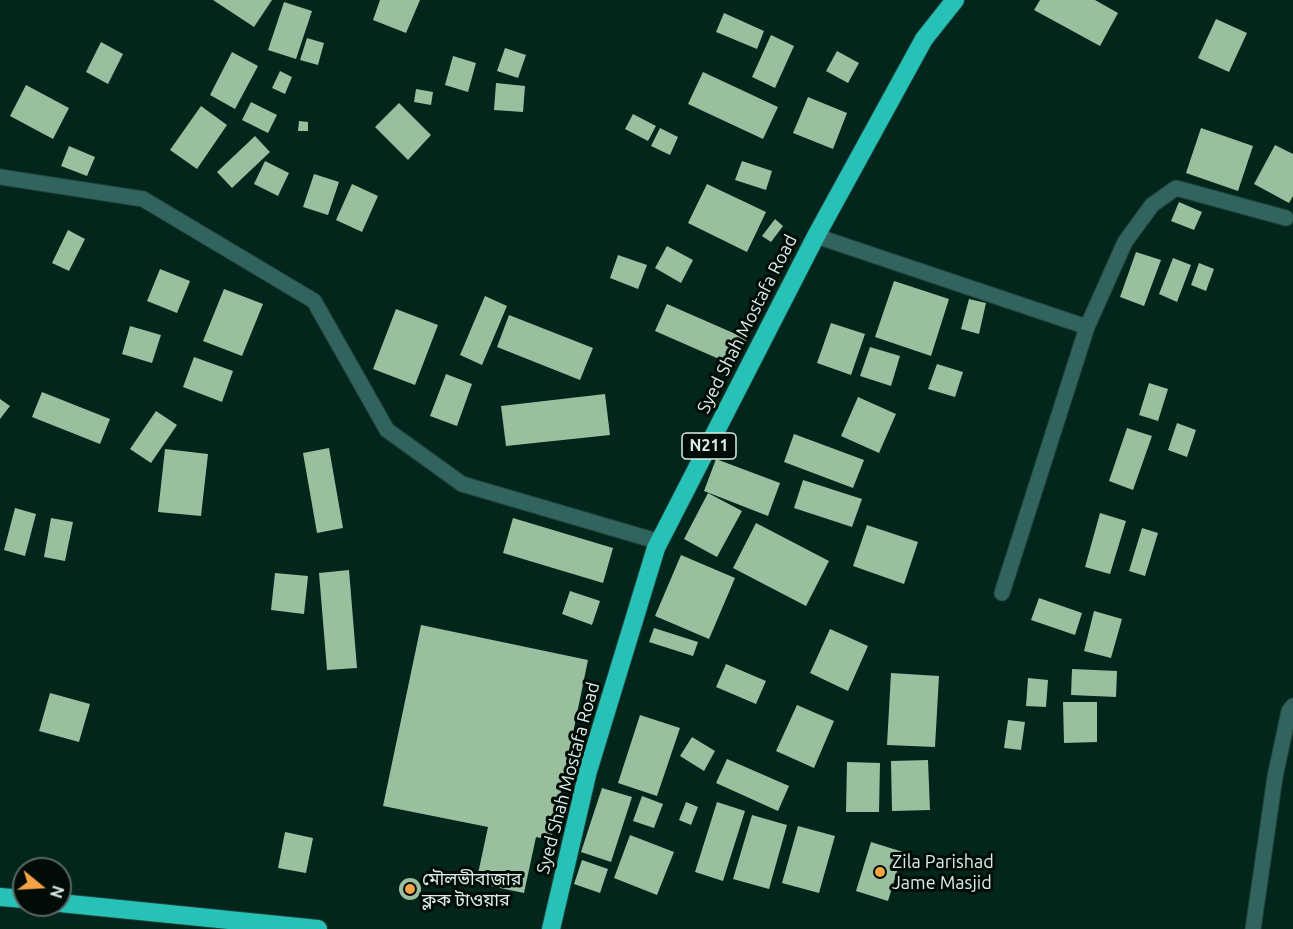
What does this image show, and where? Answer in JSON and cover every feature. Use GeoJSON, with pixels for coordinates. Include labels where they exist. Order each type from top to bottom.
{"type":"FeatureCollection","features":[{"type":"Feature","properties":{"kind":"highway","name":"Syed Shah Mostafa Road"},"geometry":{"type":"LineString","coordinates":[[551,929],[588,771],[660,542],[816,236],[924,39],[955,0]]}},
{"type":"Feature","properties":{"kind":"highway"},"geometry":{"type":"LineString","coordinates":[[72,904],[318,929]]}},
{"type":"Feature","properties":{"kind":"street"},"geometry":{"type":"LineString","coordinates":[[0,177],[143,199],[314,301],[387,430],[462,484],[660,542]]}},
{"type":"Feature","properties":{"kind":"street"},"geometry":{"type":"LineString","coordinates":[[1002,593],[1087,327],[1125,242],[1152,205],[1176,188],[1286,218]]}},
{"type":"Feature","properties":{"kind":"street"},"geometry":{"type":"LineString","coordinates":[[816,236],[1087,327]]}},
{"type":"Feature","properties":{"kind":"street"},"geometry":{"type":"LineString","coordinates":[[1253,929],[1275,777],[1289,711],[1293,706]]}},
{"type":"Feature","properties":{"kind":"building"},"geometry":{"type":"Polygon","coordinates":[[[213,0],[272,0],[254,27],[213,0]]]}},
{"type":"Feature","properties":{"kind":"building"},"geometry":{"type":"Polygon","coordinates":[[[380,0],[420,0],[406,33],[373,20],[380,0]]]}},
{"type":"Feature","properties":{"kind":"building"},"geometry":{"type":"Polygon","coordinates":[[[1040,0],[1095,0],[1118,13],[1100,46],[1034,10],[1040,0]]]}},
{"type":"Feature","properties":{"kind":"building"},"geometry":{"type":"Polygon","coordinates":[[[284,2],[312,11],[296,59],[268,50],[284,2]]]}},
{"type":"Feature","properties":{"kind":"building"},"geometry":{"type":"Polygon","coordinates":[[[724,13],[764,31],[757,49],[716,32],[724,13]]]}},
{"type":"Feature","properties":{"kind":"building"},"geometry":{"type":"Polygon","coordinates":[[[1216,19],[1247,33],[1229,72],[1198,58],[1216,19]]]}},
{"type":"Feature","properties":{"kind":"building"},"geometry":{"type":"Polygon","coordinates":[[[771,35],[794,46],[775,88],[752,77],[771,35]]]}},
{"type":"Feature","properties":{"kind":"building"},"geometry":{"type":"Polygon","coordinates":[[[307,38],[324,43],[318,65],[300,60],[307,38]]]}},
{"type":"Feature","properties":{"kind":"building"},"geometry":{"type":"Polygon","coordinates":[[[101,42],[123,54],[108,84],[86,72],[101,42]]]}},
{"type":"Feature","properties":{"kind":"building"},"geometry":{"type":"Polygon","coordinates":[[[505,48],[526,55],[518,78],[497,71],[505,48]]]}},
{"type":"Feature","properties":{"kind":"building"},"geometry":{"type":"Polygon","coordinates":[[[837,51],[859,63],[848,83],[826,71],[837,51]]]}},
{"type":"Feature","properties":{"kind":"building"},"geometry":{"type":"Polygon","coordinates":[[[232,52],[258,66],[235,109],[210,95],[232,52]]]}},
{"type":"Feature","properties":{"kind":"building"},"geometry":{"type":"Polygon","coordinates":[[[453,56],[476,63],[468,92],[445,85],[453,56]]]}},
{"type":"Feature","properties":{"kind":"building"},"geometry":{"type":"Polygon","coordinates":[[[280,71],[292,77],[285,94],[272,88],[280,71]]]}},
{"type":"Feature","properties":{"kind":"building"},"geometry":{"type":"Polygon","coordinates":[[[703,72],[778,107],[763,139],[688,104],[703,72]]]}},
{"type":"Feature","properties":{"kind":"building"},"geometry":{"type":"Polygon","coordinates":[[[496,83],[525,86],[523,112],[494,110],[496,83]]]}},
{"type":"Feature","properties":{"kind":"building"},"geometry":{"type":"Polygon","coordinates":[[[26,85],[69,108],[53,139],[10,116],[26,85]]]}},
{"type":"Feature","properties":{"kind":"building"},"geometry":{"type":"Polygon","coordinates":[[[416,89],[433,92],[431,105],[414,102],[416,89]]]}},
{"type":"Feature","properties":{"kind":"building"},"geometry":{"type":"Polygon","coordinates":[[[808,97],[847,113],[833,149],[793,133],[808,97]]]}},
{"type":"Feature","properties":{"kind":"building"},"geometry":{"type":"Polygon","coordinates":[[[251,102],[277,115],[268,133],[242,120],[251,102]]]}},
{"type":"Feature","properties":{"kind":"building"},"geometry":{"type":"Polygon","coordinates":[[[399,103],[431,135],[408,160],[375,127],[399,103]]]}},
{"type":"Feature","properties":{"kind":"building"},"geometry":{"type":"Polygon","coordinates":[[[201,106],[227,125],[197,169],[170,150],[201,106]]]}},
{"type":"Feature","properties":{"kind":"building"},"geometry":{"type":"Polygon","coordinates":[[[633,114],[656,126],[648,141],[625,129],[633,114]]]}},
{"type":"Feature","properties":{"kind":"building"},"geometry":{"type":"Polygon","coordinates":[[[299,121],[308,122],[308,131],[298,131],[299,121]]]}},
{"type":"Feature","properties":{"kind":"building"},"geometry":{"type":"Polygon","coordinates":[[[660,128],[678,137],[670,155],[651,146],[660,128]]]}},
{"type":"Feature","properties":{"kind":"building"},"geometry":{"type":"Polygon","coordinates":[[[1201,128],[1253,146],[1238,191],[1186,173],[1201,128]]]}},
{"type":"Feature","properties":{"kind":"building"},"geometry":{"type":"Polygon","coordinates":[[[255,136],[270,152],[232,188],[217,172],[255,136]]]}},
{"type":"Feature","properties":{"kind":"building"},"geometry":{"type":"Polygon","coordinates":[[[1275,145],[1293,154],[1293,196],[1289,203],[1254,184],[1275,145]]]}},
{"type":"Feature","properties":{"kind":"building"},"geometry":{"type":"Polygon","coordinates":[[[69,146],[95,157],[87,176],[61,166],[69,146]]]}},
{"type":"Feature","properties":{"kind":"building"},"geometry":{"type":"Polygon","coordinates":[[[265,161],[289,173],[278,196],[254,184],[265,161]]]}},
{"type":"Feature","properties":{"kind":"building"},"geometry":{"type":"Polygon","coordinates":[[[742,161],[772,171],[766,190],[735,180],[742,161]]]}},
{"type":"Feature","properties":{"kind":"building"},"geometry":{"type":"Polygon","coordinates":[[[314,174],[339,182],[328,215],[303,207],[314,174]]]}},
{"type":"Feature","properties":{"kind":"building"},"geometry":{"type":"Polygon","coordinates":[[[352,184],[378,196],[362,232],[336,220],[352,184]]]}},
{"type":"Feature","properties":{"kind":"building"},"geometry":{"type":"Polygon","coordinates":[[[707,184],[766,212],[747,252],[688,223],[707,184]]]}},
{"type":"Feature","properties":{"kind":"building"},"geometry":{"type":"Polygon","coordinates":[[[1179,202],[1202,212],[1194,230],[1171,221],[1179,202]]]}},
{"type":"Feature","properties":{"kind":"building"},"geometry":{"type":"Polygon","coordinates":[[[775,219],[783,226],[771,242],[762,236],[775,219]]]}},
{"type":"Feature","properties":{"kind":"building"},"geometry":{"type":"Polygon","coordinates":[[[68,230],[85,239],[69,271],[52,263],[68,230]]]}},
{"type":"Feature","properties":{"kind":"building"},"geometry":{"type":"Polygon","coordinates":[[[667,246],[693,260],[681,283],[655,268],[667,246]]]}},
{"type":"Feature","properties":{"kind":"building"},"geometry":{"type":"Polygon","coordinates":[[[1136,252],[1161,260],[1144,306],[1120,297],[1136,252]]]}},
{"type":"Feature","properties":{"kind":"building"},"geometry":{"type":"Polygon","coordinates":[[[618,255],[647,265],[638,289],[610,278],[618,255]]]}},
{"type":"Feature","properties":{"kind":"building"},"geometry":{"type":"Polygon","coordinates":[[[1173,258],[1191,265],[1177,302],[1159,294],[1173,258]]]}},
{"type":"Feature","properties":{"kind":"building"},"geometry":{"type":"Polygon","coordinates":[[[1199,263],[1214,269],[1206,291],[1191,285],[1199,263]]]}},
{"type":"Feature","properties":{"kind":"building"},"geometry":{"type":"Polygon","coordinates":[[[160,269],[190,281],[177,313],[147,301],[160,269]]]}},
{"type":"Feature","properties":{"kind":"building"},"geometry":{"type":"Polygon","coordinates":[[[894,281],[949,299],[931,356],[875,337],[894,281]]]}},
{"type":"Feature","properties":{"kind":"building"},"geometry":{"type":"Polygon","coordinates":[[[224,289],[263,304],[242,356],[203,341],[224,289]]]}},
{"type":"Feature","properties":{"kind":"building"},"geometry":{"type":"Polygon","coordinates":[[[485,296],[507,306],[482,365],[460,355],[485,296]]]}},
{"type":"Feature","properties":{"kind":"building"},"geometry":{"type":"Polygon","coordinates":[[[969,299],[986,303],[979,334],[961,329],[969,299]]]}},
{"type":"Feature","properties":{"kind":"building"},"geometry":{"type":"Polygon","coordinates":[[[667,304],[747,339],[735,366],[655,331],[667,304]]]}},
{"type":"Feature","properties":{"kind":"building"},"geometry":{"type":"Polygon","coordinates":[[[396,309],[438,325],[415,385],[373,369],[396,309]]]}},
{"type":"Feature","properties":{"kind":"building"},"geometry":{"type":"Polygon","coordinates":[[[509,315],[593,348],[580,380],[497,347],[509,315]]]}},
{"type":"Feature","properties":{"kind":"building"},"geometry":{"type":"Polygon","coordinates":[[[831,323],[865,334],[851,375],[817,363],[831,323]]]}},
{"type":"Feature","properties":{"kind":"building"},"geometry":{"type":"Polygon","coordinates":[[[130,326],[161,335],[152,363],[122,354],[130,326]]]}},
{"type":"Feature","properties":{"kind":"building"},"geometry":{"type":"Polygon","coordinates":[[[870,347],[900,356],[891,386],[860,376],[870,347]]]}},
{"type":"Feature","properties":{"kind":"building"},"geometry":{"type":"Polygon","coordinates":[[[194,357],[233,371],[222,402],[183,387],[194,357]]]}},
{"type":"Feature","properties":{"kind":"building"},"geometry":{"type":"Polygon","coordinates":[[[937,364],[963,372],[955,397],[928,389],[937,364]]]}},
{"type":"Feature","properties":{"kind":"building"},"geometry":{"type":"Polygon","coordinates":[[[446,374],[472,384],[457,426],[430,416],[446,374]]]}},
{"type":"Feature","properties":{"kind":"building"},"geometry":{"type":"Polygon","coordinates":[[[1149,383],[1168,389],[1158,421],[1139,415],[1149,383]]]}},
{"type":"Feature","properties":{"kind":"building"},"geometry":{"type":"Polygon","coordinates":[[[42,392],[110,419],[100,444],[32,417],[42,392]]]}},
{"type":"Feature","properties":{"kind":"building"},"geometry":{"type":"Polygon","coordinates":[[[605,394],[610,435],[506,446],[501,406],[605,394]]]}},
{"type":"Feature","properties":{"kind":"building"},"geometry":{"type":"Polygon","coordinates":[[[858,397],[896,414],[879,453],[841,436],[858,397]]]}},
{"type":"Feature","properties":{"kind":"building"},"geometry":{"type":"Polygon","coordinates":[[[0,399],[10,406],[0,419],[0,399]]]}},
{"type":"Feature","properties":{"kind":"building"},"geometry":{"type":"Polygon","coordinates":[[[156,411],[177,425],[151,463],[130,449],[156,411]]]}},
{"type":"Feature","properties":{"kind":"building"},"geometry":{"type":"Polygon","coordinates":[[[1177,423],[1196,430],[1187,457],[1168,450],[1177,423]]]}},
{"type":"Feature","properties":{"kind":"building"},"geometry":{"type":"Polygon","coordinates":[[[1127,428],[1152,436],[1133,490],[1109,481],[1127,428]]]}},
{"type":"Feature","properties":{"kind":"building"},"geometry":{"type":"Polygon","coordinates":[[[794,434],[864,460],[853,488],[784,462],[794,434]]]}},
{"type":"Feature","properties":{"kind":"building"},"geometry":{"type":"Polygon","coordinates":[[[329,448],[343,528],[317,533],[303,453],[329,448]]]}},
{"type":"Feature","properties":{"kind":"building"},"geometry":{"type":"Polygon","coordinates":[[[165,449],[208,454],[201,516],[158,512],[165,449]]]}},
{"type":"Feature","properties":{"kind":"building"},"geometry":{"type":"Polygon","coordinates":[[[716,459],[780,483],[768,516],[704,491],[716,459]]]}},
{"type":"Feature","properties":{"kind":"building"},"geometry":{"type":"Polygon","coordinates":[[[803,480],[862,499],[852,527],[794,508],[803,480]]]}},
{"type":"Feature","properties":{"kind":"building"},"geometry":{"type":"Polygon","coordinates":[[[708,493],[742,511],[717,557],[684,539],[708,493]]]}},
{"type":"Feature","properties":{"kind":"building"},"geometry":{"type":"Polygon","coordinates":[[[15,508],[36,514],[25,556],[4,550],[15,508]]]}},
{"type":"Feature","properties":{"kind":"building"},"geometry":{"type":"Polygon","coordinates":[[[1100,513],[1126,521],[1110,574],[1085,567],[1100,513]]]}},
{"type":"Feature","properties":{"kind":"building"},"geometry":{"type":"Polygon","coordinates":[[[51,518],[73,522],[65,561],[44,557],[51,518]]]}},
{"type":"Feature","properties":{"kind":"building"},"geometry":{"type":"Polygon","coordinates":[[[513,518],[613,548],[603,583],[503,553],[513,518]]]}},
{"type":"Feature","properties":{"kind":"building"},"geometry":{"type":"Polygon","coordinates":[[[756,523],[829,561],[806,606],[733,568],[756,523]]]}},
{"type":"Feature","properties":{"kind":"building"},"geometry":{"type":"Polygon","coordinates":[[[867,525],[918,542],[904,584],[853,566],[867,525]]]}},
{"type":"Feature","properties":{"kind":"building"},"geometry":{"type":"Polygon","coordinates":[[[1142,528],[1158,533],[1145,576],[1129,571],[1142,528]]]}},
{"type":"Feature","properties":{"kind":"building"},"geometry":{"type":"Polygon","coordinates":[[[681,555],[735,578],[709,639],[655,616],[681,555]]]}},
{"type":"Feature","properties":{"kind":"building"},"geometry":{"type":"Polygon","coordinates":[[[349,570],[357,668],[327,670],[319,573],[349,570]]]}},
{"type":"Feature","properties":{"kind":"building"},"geometry":{"type":"Polygon","coordinates":[[[275,573],[308,576],[304,614],[271,610],[275,573]]]}},
{"type":"Feature","properties":{"kind":"building"},"geometry":{"type":"Polygon","coordinates":[[[570,591],[600,601],[592,625],[562,614],[570,591]]]}},
{"type":"Feature","properties":{"kind":"building"},"geometry":{"type":"Polygon","coordinates":[[[1039,598],[1082,613],[1075,635],[1031,620],[1039,598]]]}},
{"type":"Feature","properties":{"kind":"building"},"geometry":{"type":"Polygon","coordinates":[[[1094,611],[1122,619],[1111,658],[1084,651],[1094,611]]]}},
{"type":"Feature","properties":{"kind":"building"},"geometry":{"type":"Polygon","coordinates":[[[421,625],[588,660],[551,840],[536,837],[524,893],[476,883],[488,827],[383,806],[421,625]]]}},
{"type":"Feature","properties":{"kind":"building"},"geometry":{"type":"Polygon","coordinates":[[[654,628],[698,642],[693,656],[649,642],[654,628]]]}},
{"type":"Feature","properties":{"kind":"building"},"geometry":{"type":"Polygon","coordinates":[[[830,629],[868,646],[848,691],[810,673],[830,629]]]}},
{"type":"Feature","properties":{"kind":"building"},"geometry":{"type":"Polygon","coordinates":[[[726,664],[766,681],[756,704],[716,687],[726,664]]]}},
{"type":"Feature","properties":{"kind":"building"},"geometry":{"type":"Polygon","coordinates":[[[1072,669],[1117,671],[1116,697],[1071,695],[1072,669]]]}},
{"type":"Feature","properties":{"kind":"building"},"geometry":{"type":"Polygon","coordinates":[[[891,673],[939,676],[935,747],[887,745],[891,673]]]}},
{"type":"Feature","properties":{"kind":"building"},"geometry":{"type":"Polygon","coordinates":[[[1028,678],[1048,680],[1046,707],[1026,706],[1028,678]]]}},
{"type":"Feature","properties":{"kind":"building"},"geometry":{"type":"Polygon","coordinates":[[[50,693],[90,704],[79,742],[39,731],[50,693]]]}},
{"type":"Feature","properties":{"kind":"building"},"geometry":{"type":"Polygon","coordinates":[[[1063,702],[1097,702],[1097,742],[1064,743],[1063,702]]]}},
{"type":"Feature","properties":{"kind":"building"},"geometry":{"type":"Polygon","coordinates":[[[797,705],[834,721],[814,768],[776,751],[797,705]]]}},
{"type":"Feature","properties":{"kind":"building"},"geometry":{"type":"Polygon","coordinates":[[[640,715],[680,728],[657,796],[618,783],[640,715]]]}},
{"type":"Feature","properties":{"kind":"building"},"geometry":{"type":"Polygon","coordinates":[[[1008,720],[1025,722],[1021,750],[1004,748],[1008,720]]]}},
{"type":"Feature","properties":{"kind":"building"},"geometry":{"type":"Polygon","coordinates":[[[692,737],[715,751],[704,771],[680,756],[692,737]]]}},
{"type":"Feature","properties":{"kind":"building"},"geometry":{"type":"Polygon","coordinates":[[[727,759],[789,786],[778,811],[716,783],[727,759]]]}},
{"type":"Feature","properties":{"kind":"building"},"geometry":{"type":"Polygon","coordinates":[[[928,760],[930,810],[892,811],[891,761],[928,760]]]}},
{"type":"Feature","properties":{"kind":"building"},"geometry":{"type":"Polygon","coordinates":[[[847,762],[880,763],[879,812],[846,812],[847,762]]]}},
{"type":"Feature","properties":{"kind":"building"},"geometry":{"type":"Polygon","coordinates":[[[602,788],[632,797],[611,862],[581,852],[602,788]]]}},
{"type":"Feature","properties":{"kind":"building"},"geometry":{"type":"Polygon","coordinates":[[[642,796],[663,804],[654,828],[633,821],[642,796]]]}},
{"type":"Feature","properties":{"kind":"building"},"geometry":{"type":"Polygon","coordinates":[[[686,802],[698,807],[691,825],[679,820],[686,802]]]}},
{"type":"Feature","properties":{"kind":"building"},"geometry":{"type":"Polygon","coordinates":[[[717,802],[745,811],[723,881],[695,872],[717,802]]]}},
{"type":"Feature","properties":{"kind":"building"},"geometry":{"type":"Polygon","coordinates":[[[752,815],[787,825],[769,889],[733,879],[752,815]]]}},
{"type":"Feature","properties":{"kind":"building"},"geometry":{"type":"Polygon","coordinates":[[[798,826],[835,836],[819,893],[782,883],[798,826]]]}},
{"type":"Feature","properties":{"kind":"building"},"geometry":{"type":"Polygon","coordinates":[[[285,832],[313,838],[306,873],[278,868],[285,832]]]}},
{"type":"Feature","properties":{"kind":"building"},"geometry":{"type":"Polygon","coordinates":[[[630,835],[674,852],[657,895],[614,878],[630,835]]]}},
{"type":"Feature","properties":{"kind":"building","name":"Zila Parishad Jame Masjid"},"geometry":{"type":"Polygon","coordinates":[[[871,842],[903,852],[888,901],[856,891],[871,842]]]}},
{"type":"Feature","properties":{"kind":"building"},"geometry":{"type":"Polygon","coordinates":[[[582,860],[608,869],[600,893],[574,884],[582,860]]]}},
{"type":"Feature","properties":{"kind":"building","name":"মৌলভীবাজার ক্লক টাওয়ার"},"geometry":{"type":"Polygon","coordinates":[[[410,878],[418,881],[421,889],[418,897],[410,900],[402,897],[399,889],[402,881],[410,878]]]}},
{"type":"Feature","properties":{"kind":"place","name":"Zila Parishad Jame Masjid"},"geometry":{"type":"Point","coordinates":[880,872]}},
{"type":"Feature","properties":{"kind":"place","name":"মৌলভীবাজার ক্লক টাওয়ার"},"geometry":{"type":"Point","coordinates":[410,889]}}]}
